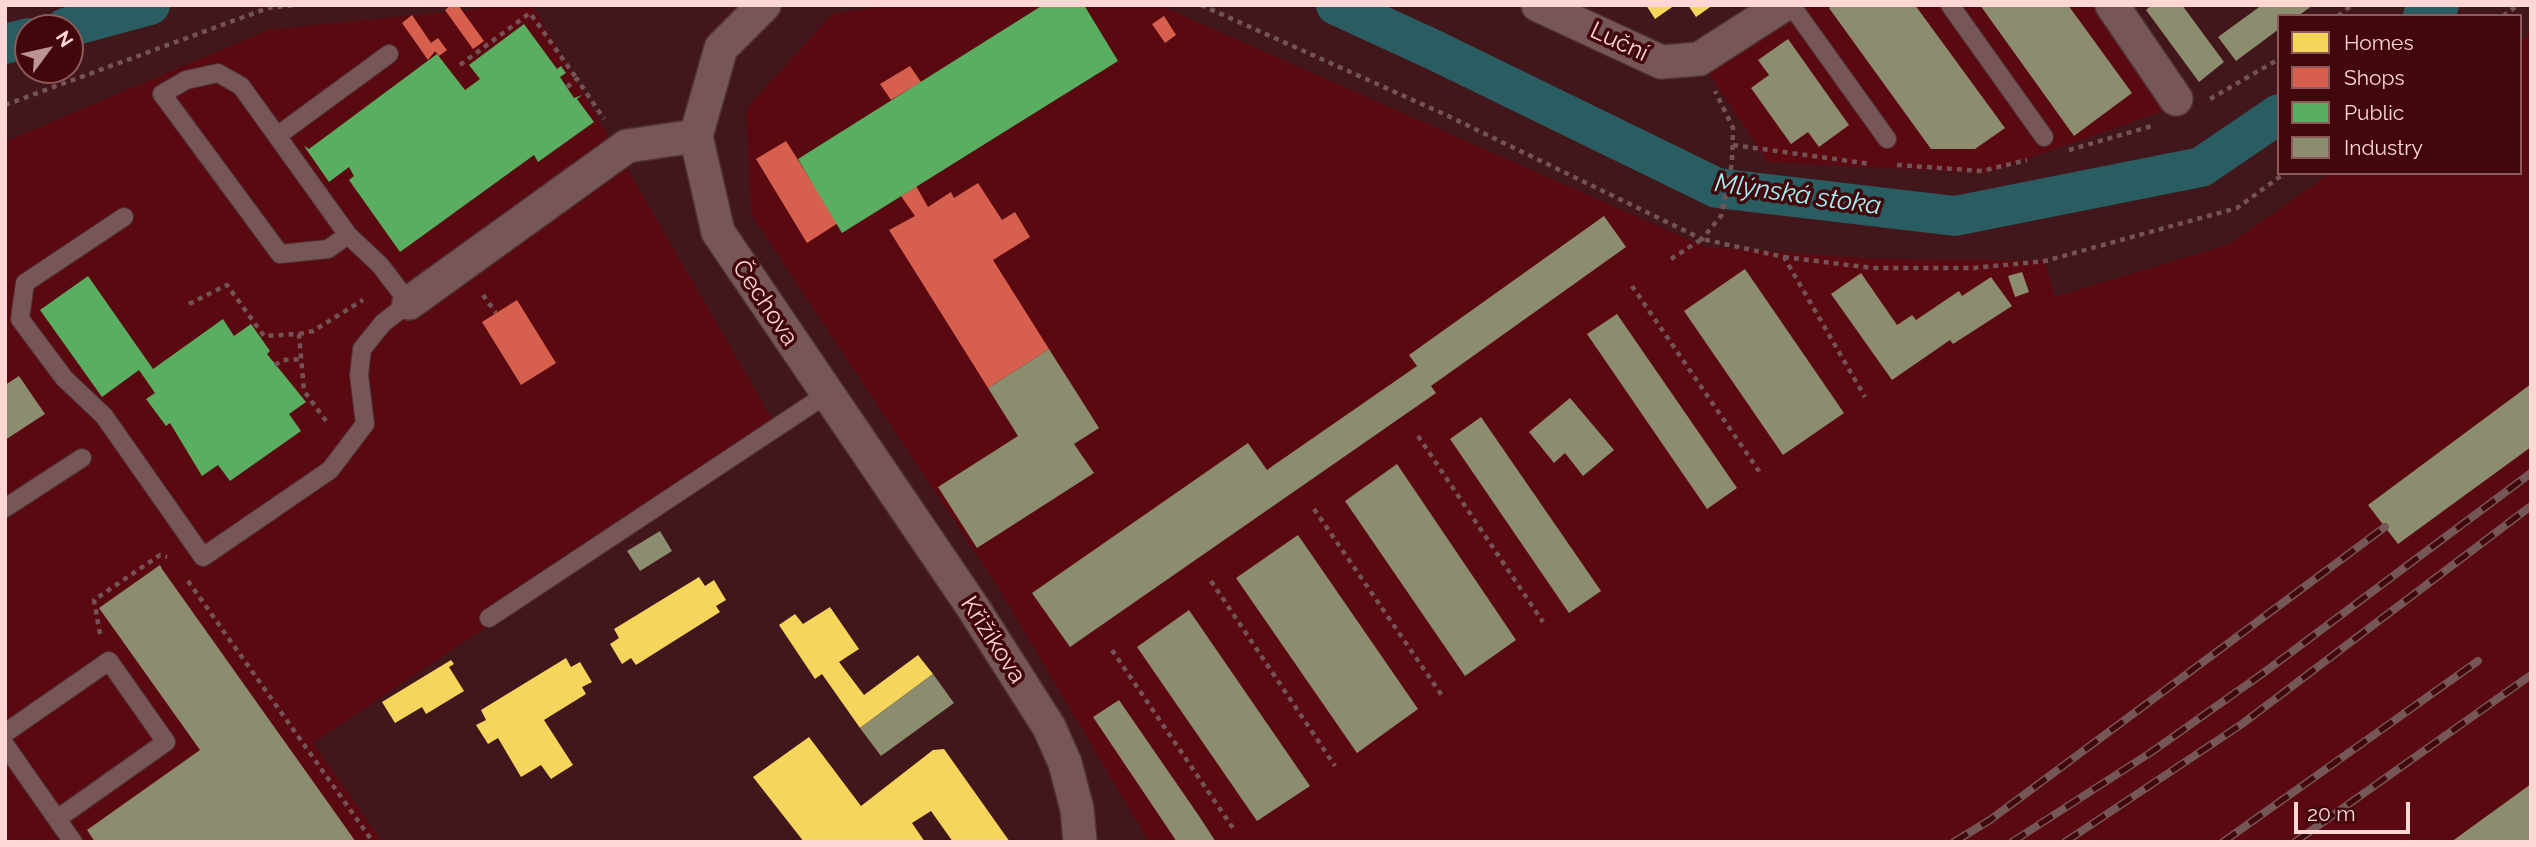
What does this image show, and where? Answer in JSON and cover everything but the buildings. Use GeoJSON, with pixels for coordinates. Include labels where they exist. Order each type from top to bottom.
{"type":"FeatureCollection","features":[{"type":"Feature","properties":{"kind":"street","name":"Čechova"},"geometry":{"type":"LineString","coordinates":[[764,5],[721,48],[696,136],[718,232],[867,455]]}},
{"type":"Feature","properties":{"kind":"street","name":"Luční"},"geometry":{"type":"LineString","coordinates":[[1538,5],[1661,62],[1699,60],[1783,5]]}},
{"type":"Feature","properties":{"kind":"street"},"geometry":{"type":"LineString","coordinates":[[2112,5],[2192,100]]}},
{"type":"Feature","properties":{"kind":"street"},"geometry":{"type":"LineString","coordinates":[[401,293],[624,149],[696,136]]}},
{"type":"Feature","properties":{"kind":"street","name":"Křižíkova"},"geometry":{"type":"LineString","coordinates":[[867,455],[972,606],[1049,727],[1071,786],[1077,809],[1080,842]]}},
{"type":"Feature","properties":{"kind":"lane"},"geometry":{"type":"LineString","coordinates":[[1791,5],[1886,139]]}},
{"type":"Feature","properties":{"kind":"lane"},"geometry":{"type":"LineString","coordinates":[[1950,5],[2044,137]]}},
{"type":"Feature","properties":{"kind":"lane"},"geometry":{"type":"LineString","coordinates":[[276,135],[389,54]]}},
{"type":"Feature","properties":{"kind":"lane"},"geometry":{"type":"LineString","coordinates":[[124,217],[25,283],[20,319],[64,378],[104,416],[203,557],[330,470],[365,424],[359,375],[362,349],[383,323],[401,293],[380,265],[348,236],[241,86],[218,73],[186,80],[162,94],[280,254],[328,249],[348,236]]}},
{"type":"Feature","properties":{"kind":"lane"},"geometry":{"type":"LineString","coordinates":[[489,618],[827,394]]}},
{"type":"Feature","properties":{"kind":"lane"},"geometry":{"type":"LineString","coordinates":[[5,508],[82,458]]}},
{"type":"Feature","properties":{"kind":"lane"},"geometry":{"type":"LineString","coordinates":[[5,733],[109,661],[166,742],[57,819]]}},
{"type":"Feature","properties":{"kind":"lane"},"geometry":{"type":"LineString","coordinates":[[5,744],[73,842]]}},
{"type":"Feature","properties":{"kind":"path"},"geometry":{"type":"LineString","coordinates":[[5,105],[268,8],[294,5]]}},
{"type":"Feature","properties":{"kind":"path"},"geometry":{"type":"LineString","coordinates":[[1201,5],[1444,114],[1702,239],[1784,257],[1873,268],[1974,268],[2045,261],[2236,208],[2282,175]]}},
{"type":"Feature","properties":{"kind":"path"},"geometry":{"type":"LineString","coordinates":[[460,65],[530,13],[624,149]]}},
{"type":"Feature","properties":{"kind":"path"},"geometry":{"type":"LineString","coordinates":[[2192,100],[2277,60]]}},
{"type":"Feature","properties":{"kind":"path"},"geometry":{"type":"LineString","coordinates":[[567,87],[577,79]]}},
{"type":"Feature","properties":{"kind":"path"},"geometry":{"type":"LineString","coordinates":[[1671,259],[1702,239],[1721,216],[1732,163],[1733,128]]}},
{"type":"Feature","properties":{"kind":"path"},"geometry":{"type":"LineString","coordinates":[[1733,145],[1882,164]]}},
{"type":"Feature","properties":{"kind":"path"},"geometry":{"type":"LineString","coordinates":[[1784,257],[1865,397]]}},
{"type":"Feature","properties":{"kind":"path"},"geometry":{"type":"LineString","coordinates":[[188,304],[227,285],[264,336],[313,331],[401,293]]}},
{"type":"Feature","properties":{"kind":"path"},"geometry":{"type":"LineString","coordinates":[[1632,286],[1761,474]]}},
{"type":"Feature","properties":{"kind":"path"},"geometry":{"type":"LineString","coordinates":[[299,334],[304,391],[346,449]]}},
{"type":"Feature","properties":{"kind":"path"},"geometry":{"type":"LineString","coordinates":[[275,366],[283,360],[301,359]]}},
{"type":"Feature","properties":{"kind":"path"},"geometry":{"type":"LineString","coordinates":[[1418,436],[1542,622]]}},
{"type":"Feature","properties":{"kind":"path"},"geometry":{"type":"LineString","coordinates":[[1314,509],[1443,697]]}},
{"type":"Feature","properties":{"kind":"path"},"geometry":{"type":"LineString","coordinates":[[109,661],[95,615],[94,600],[160,555],[173,559]]}},
{"type":"Feature","properties":{"kind":"path"},"geometry":{"type":"LineString","coordinates":[[181,570],[373,842]]}},
{"type":"Feature","properties":{"kind":"path"},"geometry":{"type":"LineString","coordinates":[[1211,581],[1335,766]]}},
{"type":"Feature","properties":{"kind":"path"},"geometry":{"type":"LineString","coordinates":[[1112,650],[1234,831]]}},
{"type":"Feature","properties":{"kind":"shaded area"},"geometry":{"type":"Polygon","coordinates":[[[532,5],[779,431],[313,743],[382,842],[5,842],[5,142],[268,30],[532,5]]]}},
{"type":"Feature","properties":{"kind":"shaded area"},"geometry":{"type":"Polygon","coordinates":[[[899,5],[1159,5],[1705,247],[1872,259],[2045,261],[2054,297],[2228,245],[2328,175],[2522,175],[2522,40],[2531,34],[2531,842],[1149,842],[998,587],[751,214],[746,109],[832,14],[899,5]]]}},
{"type":"Feature","properties":{"kind":"shaded area"},"geometry":{"type":"Polygon","coordinates":[[[1783,5],[2112,5],[2172,108],[1986,173],[1768,162],[1699,59],[1783,5]]]}},
{"type":"Feature","properties":{"kind":"waterway","name":"Mlýnská stoka"},"geometry":{"type":"LineString","coordinates":[[84,23],[150,5]]}},
{"type":"Feature","properties":{"kind":"waterway","name":"Mlýnská stoka"},"geometry":{"type":"LineString","coordinates":[[1336,5],[1717,188],[1955,216],[2201,167],[2277,115]]}},
{"type":"Feature","properties":{"kind":"waterway","name":"Mlýnská stoka"},"geometry":{"type":"LineString","coordinates":[[2426,14],[2439,5]]}},
{"type":"Feature","properties":{"kind":"waterway","name":"Mlýnská stoka"},"geometry":{"type":"LineString","coordinates":[[5,44],[14,42]]}},
{"type":"Feature","properties":{"kind":"railway"},"geometry":{"type":"LineString","coordinates":[[2012,842],[2150,753],[2262,674],[2531,473]]}},
{"type":"Feature","properties":{"kind":"railway"},"geometry":{"type":"LineString","coordinates":[[2065,842],[2242,724],[2531,506]]}},
{"type":"Feature","properties":{"kind":"railway"},"geometry":{"type":"LineString","coordinates":[[1954,842],[1990,820],[2385,527]]}},
{"type":"Feature","properties":{"kind":"railway"},"geometry":{"type":"LineString","coordinates":[[2223,842],[2478,661]]}},
{"type":"Feature","properties":{"kind":"railway"},"geometry":{"type":"LineString","coordinates":[[2295,842],[2531,675]]}}]}
